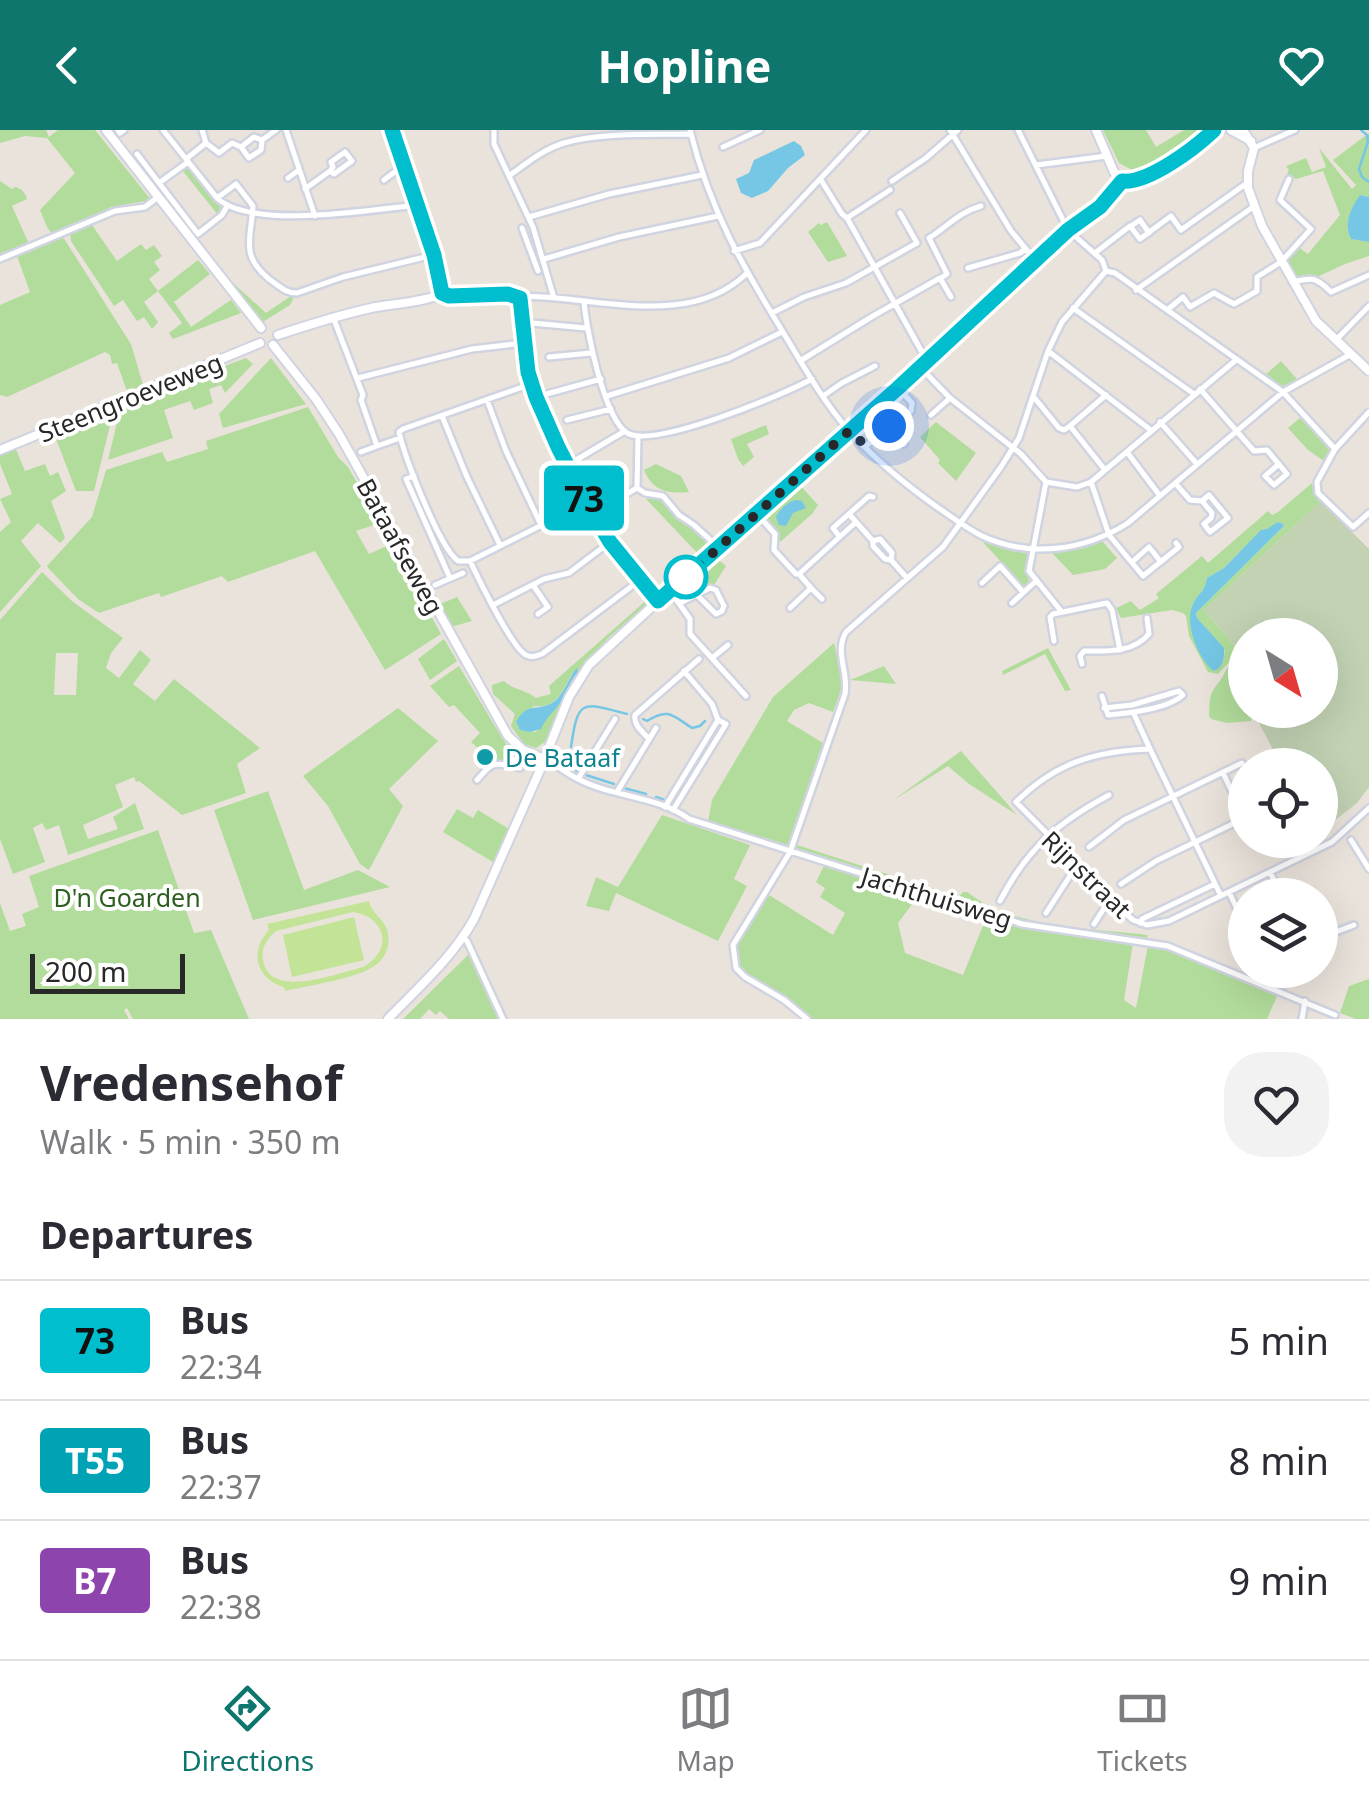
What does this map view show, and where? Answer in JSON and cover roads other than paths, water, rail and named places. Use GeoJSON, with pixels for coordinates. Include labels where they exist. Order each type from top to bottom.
{"type":"FeatureCollection","features":[{"type":"Feature","properties":{"kind":"main road"},"geometry":{"type":"LineString","coordinates":[[106,130],[260,328]]}},
{"type":"Feature","properties":{"kind":"main road"},"geometry":{"type":"LineString","coordinates":[[1096,130],[1114,172],[1122,181]]}},
{"type":"Feature","properties":{"kind":"main road"},"geometry":{"type":"LineString","coordinates":[[388,1019],[463,938],[577,682],[604,650],[898,388],[1068,230],[1100,207],[1122,181],[1139,180],[1218,130]]}},
{"type":"Feature","properties":{"kind":"main road"},"geometry":{"type":"LineString","coordinates":[[1232,130],[1252,144]]}},
{"type":"Feature","properties":{"kind":"main road"},"geometry":{"type":"LineString","coordinates":[[1243,130],[1252,144],[1248,183],[1253,207],[1292,282],[1316,321],[1369,371]]}},
{"type":"Feature","properties":{"kind":"main road"},"geometry":{"type":"LineString","coordinates":[[278,336],[333,317],[442,293],[508,294],[520,298],[531,384],[592,515],[658,601]]}},
{"type":"Feature","properties":{"kind":"main road"},"geometry":{"type":"LineString","coordinates":[[272,326],[277,330],[278,340],[273,345],[260,343],[260,328],[272,326]]}},
{"type":"Feature","properties":{"kind":"main road","name":"Steengroeveweg"},"geometry":{"type":"LineString","coordinates":[[0,450],[260,343]]}},
{"type":"Feature","properties":{"kind":"main road","name":"Bataafseweg"},"geometry":{"type":"LineString","coordinates":[[273,345],[332,422],[508,736],[523,750],[544,760]]}},
{"type":"Feature","properties":{"kind":"street"},"geometry":{"type":"LineString","coordinates":[[163,130],[227,207],[301,218],[417,205]]}},
{"type":"Feature","properties":{"kind":"street"},"geometry":{"type":"LineString","coordinates":[[202,130],[206,144],[219,153],[232,143],[249,158],[261,150],[262,140],[276,130]]}},
{"type":"Feature","properties":{"kind":"street"},"geometry":{"type":"LineString","coordinates":[[287,130],[315,216]]}},
{"type":"Feature","properties":{"kind":"street"},"geometry":{"type":"LineString","coordinates":[[392,130],[434,255],[442,293]]}},
{"type":"Feature","properties":{"kind":"street"},"geometry":{"type":"LineString","coordinates":[[494,130],[494,144],[529,218],[554,298]]}},
{"type":"Feature","properties":{"kind":"street"},"geometry":{"type":"LineString","coordinates":[[723,146],[760,130]]}},
{"type":"Feature","properties":{"kind":"street"},"geometry":{"type":"LineString","coordinates":[[734,251],[760,243],[866,130]]}},
{"type":"Feature","properties":{"kind":"street"},"geometry":{"type":"LineString","coordinates":[[1018,130],[1068,230],[1102,260],[1106,271]]}},
{"type":"Feature","properties":{"kind":"street"},"geometry":{"type":"LineString","coordinates":[[1252,144],[1295,130]]}},
{"type":"Feature","properties":{"kind":"street"},"geometry":{"type":"LineString","coordinates":[[892,180],[926,158],[954,131],[986,203],[1035,260]]}},
{"type":"Feature","properties":{"kind":"street"},"geometry":{"type":"LineString","coordinates":[[510,175],[538,154],[564,143],[691,132],[702,174],[734,251],[812,380],[849,431],[904,483],[960,523],[998,542],[1033,549],[1075,546],[1109,535],[1128,524],[1282,392],[1351,354]]}},
{"type":"Feature","properties":{"kind":"street"},"geometry":{"type":"LineString","coordinates":[[241,147],[254,138],[262,140]]}},
{"type":"Feature","properties":{"kind":"street"},"geometry":{"type":"LineString","coordinates":[[160,184],[206,144]]}},
{"type":"Feature","properties":{"kind":"street"},"geometry":{"type":"LineString","coordinates":[[305,189],[330,171],[331,162],[345,152],[352,161],[334,174],[330,171]]}},
{"type":"Feature","properties":{"kind":"street"},"geometry":{"type":"LineString","coordinates":[[136,154],[198,234],[227,207]]}},
{"type":"Feature","properties":{"kind":"street"},"geometry":{"type":"LineString","coordinates":[[1036,166],[1107,156]]}},
{"type":"Feature","properties":{"kind":"street"},"geometry":{"type":"LineString","coordinates":[[384,180],[404,165]]}},
{"type":"Feature","properties":{"kind":"street"},"geometry":{"type":"LineString","coordinates":[[288,178],[299,170]]}},
{"type":"Feature","properties":{"kind":"street"},"geometry":{"type":"LineString","coordinates":[[529,218],[609,194],[702,174]]}},
{"type":"Feature","properties":{"kind":"street"},"geometry":{"type":"LineString","coordinates":[[1166,310],[1183,297],[1190,307],[1214,293],[1234,304],[1257,291],[1257,277],[1282,262],[1311,229],[1280,200],[1288,179]]}},
{"type":"Feature","properties":{"kind":"street"},"geometry":{"type":"LineString","coordinates":[[821,180],[896,303],[924,364],[950,398],[1013,448],[1046,482],[1078,487],[1090,482],[1236,360]]}},
{"type":"Feature","properties":{"kind":"street"},"geometry":{"type":"LineString","coordinates":[[1130,226],[1140,239],[1171,216],[1181,230],[1248,183]]}},
{"type":"Feature","properties":{"kind":"street"},"geometry":{"type":"LineString","coordinates":[[217,198],[236,184],[253,206],[250,254],[258,269],[290,294],[434,255]]}},
{"type":"Feature","properties":{"kind":"street"},"geometry":{"type":"LineString","coordinates":[[847,218],[890,190]]}},
{"type":"Feature","properties":{"kind":"street"},"geometry":{"type":"LineString","coordinates":[[0,259],[115,212],[145,207],[158,197]]}},
{"type":"Feature","properties":{"kind":"street"},"geometry":{"type":"LineString","coordinates":[[772,313],[846,283],[950,225],[968,209],[986,203]]}},
{"type":"Feature","properties":{"kind":"street"},"geometry":{"type":"LineString","coordinates":[[1136,290],[1253,207]]}},
{"type":"Feature","properties":{"kind":"street"},"geometry":{"type":"LineString","coordinates":[[900,213],[917,243]]}},
{"type":"Feature","properties":{"kind":"street"},"geometry":{"type":"LineString","coordinates":[[544,259],[619,237],[718,216]]}},
{"type":"Feature","properties":{"kind":"street"},"geometry":{"type":"LineString","coordinates":[[1095,253],[1140,220],[1149,232]]}},
{"type":"Feature","properties":{"kind":"street"},"geometry":{"type":"LineString","coordinates":[[522,228],[538,271]]}},
{"type":"Feature","properties":{"kind":"street"},"geometry":{"type":"LineString","coordinates":[[800,361],[948,274],[928,238]]}},
{"type":"Feature","properties":{"kind":"street"},"geometry":{"type":"LineString","coordinates":[[968,268],[1020,253],[1025,248]]}},
{"type":"Feature","properties":{"kind":"street"},"geometry":{"type":"LineString","coordinates":[[1106,271],[1115,273],[1282,392],[1334,449]]}},
{"type":"Feature","properties":{"kind":"street"},"geometry":{"type":"LineString","coordinates":[[807,1019],[784,1000],[744,977],[736,968],[732,945],[790,852],[847,683],[841,640],[942,548],[960,523],[1019,438],[1048,350],[1062,322],[1106,271]]}},
{"type":"Feature","properties":{"kind":"street"},"geometry":{"type":"LineString","coordinates":[[520,298],[646,307],[698,300],[727,290],[747,273]]}},
{"type":"Feature","properties":{"kind":"street"},"geometry":{"type":"LineString","coordinates":[[1292,282],[1315,279],[1331,292],[1369,275]]}},
{"type":"Feature","properties":{"kind":"street"},"geometry":{"type":"LineString","coordinates":[[940,278],[951,298]]}},
{"type":"Feature","properties":{"kind":"street"},"geometry":{"type":"LineString","coordinates":[[584,301],[592,353],[611,409],[625,431],[638,437],[673,432],[812,380]]}},
{"type":"Feature","properties":{"kind":"street"},"geometry":{"type":"LineString","coordinates":[[1336,340],[1369,306]]}},
{"type":"Feature","properties":{"kind":"street"},"geometry":{"type":"LineString","coordinates":[[1073,308],[1197,392],[1254,451],[1267,450],[1278,464]]}},
{"type":"Feature","properties":{"kind":"street"},"geometry":{"type":"LineString","coordinates":[[333,317],[364,395],[363,408],[378,446]]}},
{"type":"Feature","properties":{"kind":"street"},"geometry":{"type":"LineString","coordinates":[[532,323],[586,328]]}},
{"type":"Feature","properties":{"kind":"street"},"geometry":{"type":"LineString","coordinates":[[607,396],[729,358],[783,332]]}},
{"type":"Feature","properties":{"kind":"street"},"geometry":{"type":"LineString","coordinates":[[358,378],[472,350],[524,343]]}},
{"type":"Feature","properties":{"kind":"street"},"geometry":{"type":"LineString","coordinates":[[1048,350],[1152,431]]}},
{"type":"Feature","properties":{"kind":"street"},"geometry":{"type":"LineString","coordinates":[[549,357],[592,353]]}},
{"type":"Feature","properties":{"kind":"street"},"geometry":{"type":"LineString","coordinates":[[824,396],[874,366]]}},
{"type":"Feature","properties":{"kind":"street"},"geometry":{"type":"LineString","coordinates":[[543,394],[601,379]]}},
{"type":"Feature","properties":{"kind":"street"},"geometry":{"type":"LineString","coordinates":[[531,384],[399,432],[442,540],[452,557],[470,561],[586,502]]}},
{"type":"Feature","properties":{"kind":"street"},"geometry":{"type":"LineString","coordinates":[[898,388],[912,403],[911,411],[903,418]]}},
{"type":"Feature","properties":{"kind":"street"},"geometry":{"type":"LineString","coordinates":[[1033,396],[1064,430],[1106,395]]}},
{"type":"Feature","properties":{"kind":"street"},"geometry":{"type":"LineString","coordinates":[[931,415],[950,398]]}},
{"type":"Feature","properties":{"kind":"street"},"geometry":{"type":"LineString","coordinates":[[486,400],[541,524]]}},
{"type":"Feature","properties":{"kind":"street"},"geometry":{"type":"LineString","coordinates":[[566,420],[611,409]]}},
{"type":"Feature","properties":{"kind":"street"},"geometry":{"type":"LineString","coordinates":[[1369,412],[1334,449],[1316,482],[1318,492],[1353,528],[1369,513]]}},
{"type":"Feature","properties":{"kind":"street"},"geometry":{"type":"LineString","coordinates":[[442,416],[500,546]]}},
{"type":"Feature","properties":{"kind":"street"},"geometry":{"type":"LineString","coordinates":[[1160,422],[1197,464]]}},
{"type":"Feature","properties":{"kind":"street"},"geometry":{"type":"LineString","coordinates":[[866,446],[889,426],[904,444]]}},
{"type":"Feature","properties":{"kind":"street"},"geometry":{"type":"LineString","coordinates":[[1070,426],[1106,470]]}},
{"type":"Feature","properties":{"kind":"street"},"geometry":{"type":"LineString","coordinates":[[576,460],[625,431]]}},
{"type":"Feature","properties":{"kind":"street"},"geometry":{"type":"LineString","coordinates":[[592,515],[637,488],[638,437]]}},
{"type":"Feature","properties":{"kind":"street"},"geometry":{"type":"LineString","coordinates":[[362,452],[400,438]]}},
{"type":"Feature","properties":{"kind":"street"},"geometry":{"type":"LineString","coordinates":[[1127,452],[1160,496]]}},
{"type":"Feature","properties":{"kind":"street"},"geometry":{"type":"LineString","coordinates":[[414,476],[406,480],[450,578]]}},
{"type":"Feature","properties":{"kind":"street"},"geometry":{"type":"LineString","coordinates":[[1046,482],[1029,570],[1061,611]]}},
{"type":"Feature","properties":{"kind":"street"},"geometry":{"type":"LineString","coordinates":[[1090,482],[1109,535],[1143,576],[1180,546],[1176,543]]}},
{"type":"Feature","properties":{"kind":"street"},"geometry":{"type":"LineString","coordinates":[[1176,483],[1190,500],[1202,501],[1209,495],[1228,518],[1210,532],[1204,524],[1212,514],[1202,501]]}},
{"type":"Feature","properties":{"kind":"street"},"geometry":{"type":"LineString","coordinates":[[637,488],[663,496],[679,515],[719,548]]}},
{"type":"Feature","properties":{"kind":"street"},"geometry":{"type":"LineString","coordinates":[[839,536],[833,528],[872,497]]}},
{"type":"Feature","properties":{"kind":"street"},"geometry":{"type":"LineString","coordinates":[[757,514],[775,534],[774,550],[822,599]]}},
{"type":"Feature","properties":{"kind":"street"},"geometry":{"type":"LineString","coordinates":[[849,514],[873,541],[872,546],[907,578]]}},
{"type":"Feature","properties":{"kind":"street"},"geometry":{"type":"LineString","coordinates":[[799,574],[856,522]]}},
{"type":"Feature","properties":{"kind":"street"},"geometry":{"type":"LineString","coordinates":[[435,544],[442,540]]}},
{"type":"Feature","properties":{"kind":"street"},"geometry":{"type":"LineString","coordinates":[[492,605],[532,585],[569,573],[610,542]]}},
{"type":"Feature","properties":{"kind":"street"},"geometry":{"type":"LineString","coordinates":[[1132,562],[1149,548],[1161,562]]}},
{"type":"Feature","properties":{"kind":"street"},"geometry":{"type":"LineString","coordinates":[[470,561],[492,605],[528,656],[538,656],[640,580]]}},
{"type":"Feature","properties":{"kind":"street"},"geometry":{"type":"LineString","coordinates":[[982,583],[1000,566],[1023,592]]}},
{"type":"Feature","properties":{"kind":"street"},"geometry":{"type":"LineString","coordinates":[[436,584],[463,573]]}},
{"type":"Feature","properties":{"kind":"street"},"geometry":{"type":"LineString","coordinates":[[1012,602],[1036,581]]}},
{"type":"Feature","properties":{"kind":"street"},"geometry":{"type":"LineString","coordinates":[[532,585],[548,607],[538,614]]}},
{"type":"Feature","properties":{"kind":"street"},"geometry":{"type":"LineString","coordinates":[[680,602],[696,594],[710,588],[716,590],[724,606],[722,611],[716,614],[696,594]]}},
{"type":"Feature","properties":{"kind":"street"},"geometry":{"type":"LineString","coordinates":[[790,608],[812,588]]}},
{"type":"Feature","properties":{"kind":"street"},"geometry":{"type":"LineString","coordinates":[[670,592],[690,619],[690,634],[746,696]]}},
{"type":"Feature","properties":{"kind":"street"},"geometry":{"type":"LineString","coordinates":[[1054,641],[1050,617],[1061,611],[1107,602],[1120,650]]}},
{"type":"Feature","properties":{"kind":"street"},"geometry":{"type":"LineString","coordinates":[[1082,664],[1080,656],[1084,651],[1120,650],[1149,636],[1146,618]]}},
{"type":"Feature","properties":{"kind":"street"},"geometry":{"type":"LineString","coordinates":[[712,658],[728,645]]}},
{"type":"Feature","properties":{"kind":"street"},"geometry":{"type":"LineString","coordinates":[[650,738],[634,720],[636,714],[699,659]]}},
{"type":"Feature","properties":{"kind":"street"},"geometry":{"type":"LineString","coordinates":[[673,810],[726,724],[718,720],[712,704],[684,671]]}},
{"type":"Feature","properties":{"kind":"street"},"geometry":{"type":"LineString","coordinates":[[1102,696],[1104,708],[1108,715],[1178,700],[1182,694],[1179,690],[1132,706],[1104,708]]}},
{"type":"Feature","properties":{"kind":"street"},"geometry":{"type":"LineString","coordinates":[[1133,712],[1221,896]]}},
{"type":"Feature","properties":{"kind":"street"},"geometry":{"type":"LineString","coordinates":[[578,780],[615,718]]}},
{"type":"Feature","properties":{"kind":"street"},"geometry":{"type":"LineString","coordinates":[[665,807],[718,720]]}},
{"type":"Feature","properties":{"kind":"street"},"geometry":{"type":"LineString","coordinates":[[617,792],[656,728]]}},
{"type":"Feature","properties":{"kind":"street"},"geometry":{"type":"LineString","coordinates":[[508,765],[523,750]]}},
{"type":"Feature","properties":{"kind":"street","name":"Rijnstraat"},"geometry":{"type":"LineString","coordinates":[[1150,750],[1122,750],[1079,760],[1016,802],[1076,866],[1140,923],[1170,921],[1228,892]]}},
{"type":"Feature","properties":{"kind":"street","name":"Jachthuisweg"},"geometry":{"type":"LineString","coordinates":[[544,760],[578,780],[665,807],[689,819],[1022,924],[1168,946],[1335,1015]]}},
{"type":"Feature","properties":{"kind":"street"},"geometry":{"type":"LineString","coordinates":[[477,780],[495,762],[520,768]]}},
{"type":"Feature","properties":{"kind":"street"},"geometry":{"type":"LineString","coordinates":[[1089,847],[1116,825],[1228,770]]}},
{"type":"Feature","properties":{"kind":"street"},"geometry":{"type":"LineString","coordinates":[[1223,773],[1228,783]]}},
{"type":"Feature","properties":{"kind":"street"},"geometry":{"type":"LineString","coordinates":[[1000,901],[1020,866],[1047,835],[1108,796]]}},
{"type":"Feature","properties":{"kind":"street","name":"Rijnstraat"},"geometry":{"type":"LineString","coordinates":[[1258,878],[1332,842],[1369,808]]}},
{"type":"Feature","properties":{"kind":"street"},"geometry":{"type":"LineString","coordinates":[[1122,884],[1156,860],[1228,826]]}},
{"type":"Feature","properties":{"kind":"street"},"geometry":{"type":"LineString","coordinates":[[1351,840],[1369,870]]}},
{"type":"Feature","properties":{"kind":"street"},"geometry":{"type":"LineString","coordinates":[[1046,913],[1076,866]]}},
{"type":"Feature","properties":{"kind":"street"},"geometry":{"type":"LineString","coordinates":[[1270,872],[1273,878]]}},
{"type":"Feature","properties":{"kind":"street"},"geometry":{"type":"LineString","coordinates":[[1140,923],[1216,884]]}},
{"type":"Feature","properties":{"kind":"street"},"geometry":{"type":"LineString","coordinates":[[1094,924],[1110,899]]}},
{"type":"Feature","properties":{"kind":"street"},"geometry":{"type":"LineString","coordinates":[[1338,931],[1354,925]]}},
{"type":"Feature","properties":{"kind":"street"},"geometry":{"type":"LineString","coordinates":[[463,938],[504,1019]]}},
{"type":"Feature","properties":{"kind":"street"},"geometry":{"type":"LineString","coordinates":[[1302,1019],[1304,1001]]}},
{"type":"Feature","properties":{"kind":"water"},"geometry":{"type":"Polygon","coordinates":[[[794,141],[805,155],[768,191],[752,198],[741,193],[736,179],[749,173],[754,160],[794,141]]]}},
{"type":"Feature","properties":{"kind":"water"},"geometry":{"type":"Polygon","coordinates":[[[1360,195],[1369,197],[1369,242],[1351,239],[1349,233],[1349,216],[1360,195]]]}},
{"type":"Feature","properties":{"kind":"water"},"geometry":{"type":"Polygon","coordinates":[[[796,500],[806,508],[793,513],[786,526],[779,525],[778,514],[796,500]]]}},
{"type":"Feature","properties":{"kind":"water"},"geometry":{"type":"Polygon","coordinates":[[[1278,522],[1283,527],[1196,613],[1224,648],[1223,662],[1213,671],[1193,637],[1191,608],[1207,578],[1224,568],[1261,530],[1278,522]]]}},
{"type":"Feature","properties":{"kind":"water"},"geometry":{"type":"Polygon","coordinates":[[[577,668],[561,702],[541,729],[520,730],[516,722],[520,716],[528,709],[556,700],[577,668]]]}},
{"type":"Feature","properties":{"kind":"waterway"},"geometry":{"type":"LineString","coordinates":[[1361,130],[1368,142],[1359,169],[1369,182]]}},
{"type":"Feature","properties":{"kind":"waterway"},"geometry":{"type":"LineString","coordinates":[[571,747],[576,719],[585,708],[600,707],[627,714]]}},
{"type":"Feature","properties":{"kind":"waterway"},"geometry":{"type":"LineString","coordinates":[[643,719],[671,715],[692,728],[705,721]]}},
{"type":"Feature","properties":{"kind":"waterway"},"geometry":{"type":"LineString","coordinates":[[672,803],[717,729]]}},
{"type":"Feature","properties":{"kind":"waterway"},"geometry":{"type":"LineString","coordinates":[[568,762],[577,771]]}},
{"type":"Feature","properties":{"kind":"waterway"},"geometry":{"type":"LineString","coordinates":[[586,775],[614,784]]}},
{"type":"Feature","properties":{"kind":"waterway"},"geometry":{"type":"LineString","coordinates":[[624,788],[646,794]]}},
{"type":"Feature","properties":{"kind":"waterway"},"geometry":{"type":"LineString","coordinates":[[656,797],[665,800]]}},
{"type":"Feature","properties":{"kind":"place","name":"De Bataaf"},"geometry":{"type":"Point","coordinates":[485,757]}},
{"type":"Feature","properties":{"kind":"park label","name":"D'n Goarden"},"geometry":{"type":"Point","coordinates":[127,897]}}]}
